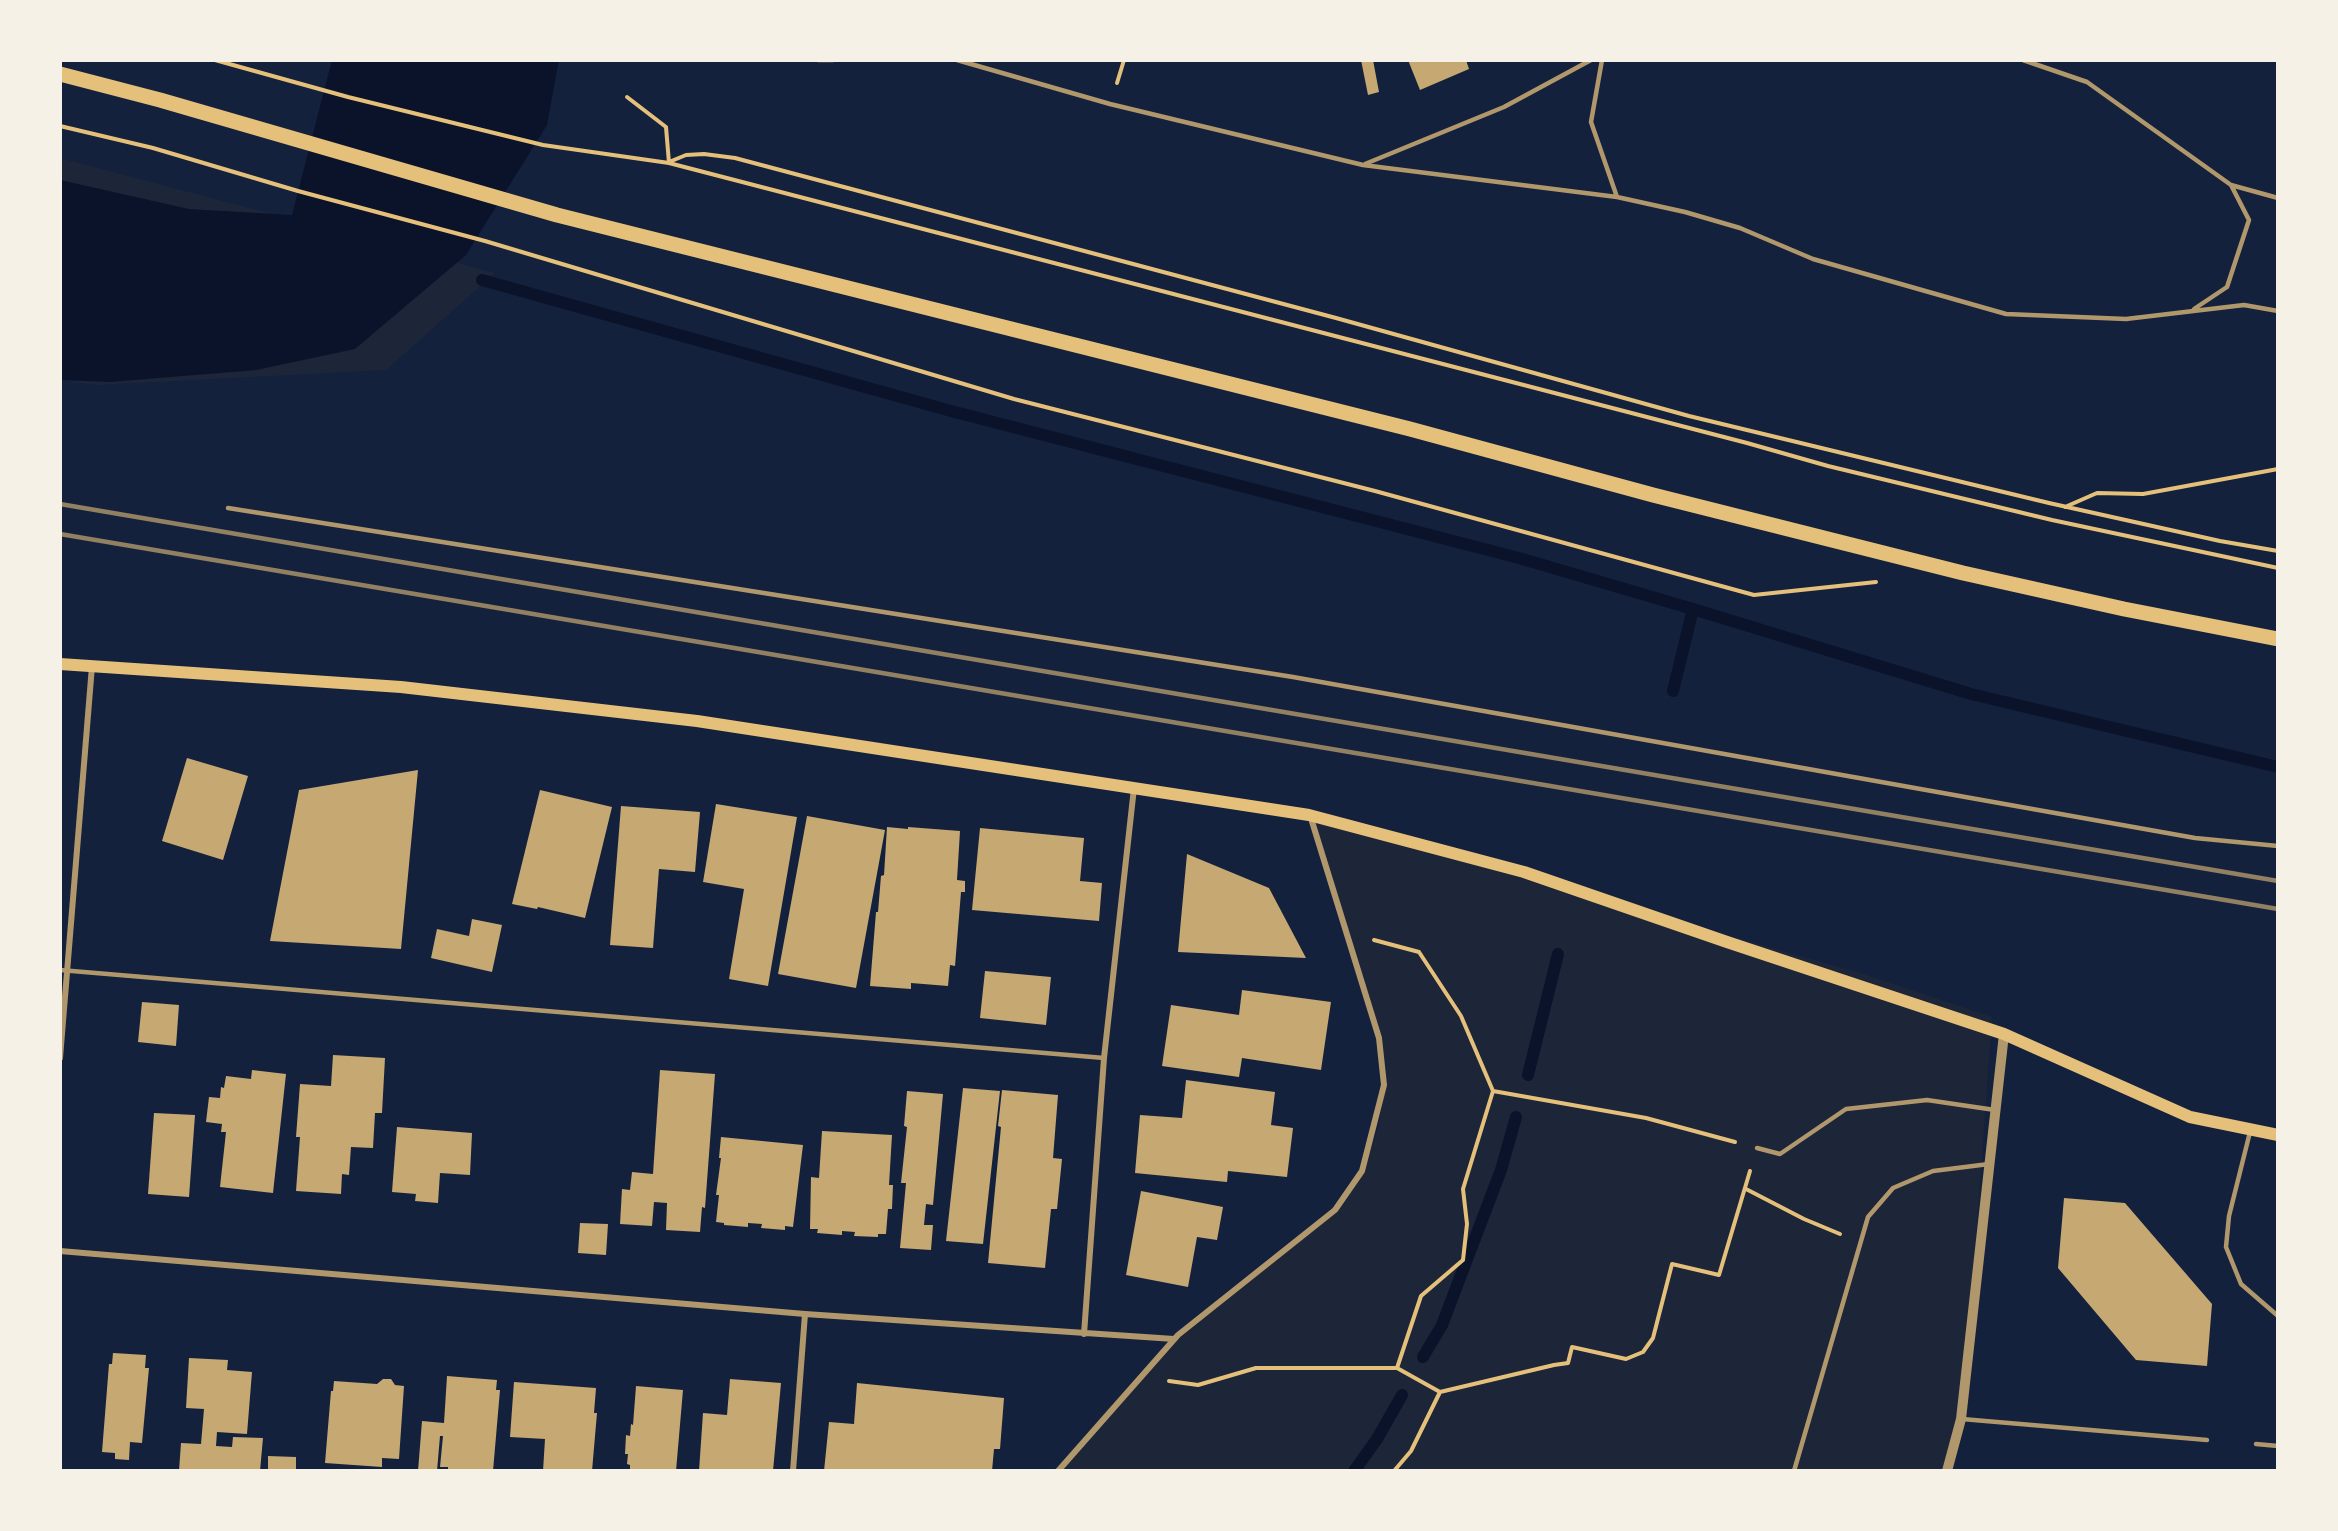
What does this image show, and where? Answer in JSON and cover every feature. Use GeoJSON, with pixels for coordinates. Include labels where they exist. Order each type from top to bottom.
{"type":"FeatureCollection","features":[{"type":"Feature","properties":{"kind":"main road"},"geometry":{"type":"LineString","coordinates":[[60,74],[160,100],[557,215],[1399,426],[1653,495],[1952,570],[2124,609],[2278,639]]}},
{"type":"Feature","properties":{"kind":"main road"},"geometry":{"type":"LineString","coordinates":[[60,664],[400,687],[697,721],[1310,815],[1524,872],[2004,1034],[2190,1117],[2278,1135]]}},
{"type":"Feature","properties":{"kind":"street"},"geometry":{"type":"LineString","coordinates":[[60,1058],[64,970],[92,665]]}},
{"type":"Feature","properties":{"kind":"street"},"geometry":{"type":"LineString","coordinates":[[1084,1334],[1104,1058],[1134,788]]}},
{"type":"Feature","properties":{"kind":"street"},"geometry":{"type":"LineString","coordinates":[[1058,1471],[1174,1339],[1335,1210],[1362,1171],[1384,1085],[1379,1038],[1310,815]]}},
{"type":"Feature","properties":{"kind":"street"},"geometry":{"type":"LineString","coordinates":[[1947,1471],[1960,1419],[2004,1034]]}},
{"type":"Feature","properties":{"kind":"street"},"geometry":{"type":"LineString","coordinates":[[60,1251],[805,1314],[1174,1339]]}},
{"type":"Feature","properties":{"kind":"street"},"geometry":{"type":"LineString","coordinates":[[793,1471],[805,1314]]}},
{"type":"Feature","properties":{"kind":"lane"},"geometry":{"type":"LineString","coordinates":[[818,60],[833,60]]}},
{"type":"Feature","properties":{"kind":"lane"},"geometry":{"type":"LineString","coordinates":[[957,60],[1110,104],[1363,165],[1617,196],[1685,212],[1740,228],[1813,259],[2006,314],[2126,319],[2244,304],[2278,311]]}},
{"type":"Feature","properties":{"kind":"lane"},"geometry":{"type":"LineString","coordinates":[[1363,165],[1504,107],[1592,60]]}},
{"type":"Feature","properties":{"kind":"lane"},"geometry":{"type":"LineString","coordinates":[[1602,60],[1591,122],[1617,196]]}},
{"type":"Feature","properties":{"kind":"lane"},"geometry":{"type":"LineString","coordinates":[[2024,60],[2086,82],[2231,185],[2278,198]]}},
{"type":"Feature","properties":{"kind":"lane"},"geometry":{"type":"LineString","coordinates":[[2192,311],[2227,287],[2249,220],[2231,185]]}},
{"type":"Feature","properties":{"kind":"lane"},"geometry":{"type":"LineString","coordinates":[[228,508],[1293,677],[2195,838],[2278,846]]}},
{"type":"Feature","properties":{"kind":"lane"},"geometry":{"type":"LineString","coordinates":[[64,970],[1104,1058]]}},
{"type":"Feature","properties":{"kind":"lane"},"geometry":{"type":"LineString","coordinates":[[1757,1148],[1780,1154],[1846,1109],[1927,1100],[1995,1110]]}},
{"type":"Feature","properties":{"kind":"lane"},"geometry":{"type":"LineString","coordinates":[[2251,1129],[2229,1216],[2226,1247],[2241,1284],[2278,1316]]}},
{"type":"Feature","properties":{"kind":"lane"},"geometry":{"type":"LineString","coordinates":[[1794,1471],[1868,1217],[1893,1188],[1933,1171],[1989,1164]]}},
{"type":"Feature","properties":{"kind":"lane"},"geometry":{"type":"LineString","coordinates":[[1960,1419],[2207,1440]]}},
{"type":"Feature","properties":{"kind":"lane"},"geometry":{"type":"LineString","coordinates":[[2256,1444],[2278,1446]]}},
{"type":"Feature","properties":{"kind":"path"},"geometry":{"type":"LineString","coordinates":[[215,60],[348,97],[543,145],[669,163],[1828,466],[2052,520],[2278,568]]}},
{"type":"Feature","properties":{"kind":"path"},"geometry":{"type":"LineString","coordinates":[[627,97],[666,127],[669,163]]}},
{"type":"Feature","properties":{"kind":"path"},"geometry":{"type":"LineString","coordinates":[[60,126],[153,148],[298,191],[485,241],[1014,399],[1386,494],[1754,595],[1882,582]]}},
{"type":"Feature","properties":{"kind":"path"},"geometry":{"type":"LineString","coordinates":[[669,163],[686,155],[704,154],[735,159],[1335,318],[1689,416],[2065,507],[2220,541],[2278,551]]}},
{"type":"Feature","properties":{"kind":"path"},"geometry":{"type":"LineString","coordinates":[[2065,507],[2097,493],[2143,494],[2278,469]]}},
{"type":"Feature","properties":{"kind":"path"},"geometry":{"type":"LineString","coordinates":[[1346,932],[1419,952],[1461,1016],[1493,1091],[1463,1189],[1467,1224],[1463,1260],[1421,1296],[1397,1368]]}},
{"type":"Feature","properties":{"kind":"path"},"geometry":{"type":"LineString","coordinates":[[1493,1091],[1646,1118],[1757,1148]]}},
{"type":"Feature","properties":{"kind":"path"},"geometry":{"type":"LineString","coordinates":[[1152,1364],[1168,1381],[1198,1385],[1256,1368],[1397,1368],[1440,1392],[1554,1365],[1568,1364],[1572,1347],[1626,1359],[1643,1352],[1653,1338],[1672,1264],[1719,1275],[1746,1189],[1804,1219],[1860,1242]]}},
{"type":"Feature","properties":{"kind":"path"},"geometry":{"type":"LineString","coordinates":[[1394,1471],[1411,1451],[1440,1392]]}},
{"type":"Feature","properties":{"kind":"shaded area"},"geometry":{"type":"Polygon","coordinates":[[[332,60],[559,60],[547,125],[466,255],[355,349],[256,370],[110,382],[60,380],[60,180],[189,209],[292,215],[332,60]]]}},
{"type":"Feature","properties":{"kind":"shaded area"},"geometry":{"type":"Polygon","coordinates":[[[60,158],[495,273],[386,370],[97,385],[60,380],[60,158]]]}},
{"type":"Feature","properties":{"kind":"shaded area"},"geometry":{"type":"Polygon","coordinates":[[[1309,821],[1446,856],[1857,972],[1992,1017],[1969,1335],[1949,1471],[1059,1471],[1102,1414],[1173,1339],[1333,1210],[1361,1173],[1378,1130],[1385,1083],[1380,1038],[1309,821]]]}},
{"type":"Feature","properties":{"kind":"building"},"geometry":{"type":"Polygon","coordinates":[[[1361,60],[1373,60],[1379,92],[1368,95],[1361,60]]]}},
{"type":"Feature","properties":{"kind":"building"},"geometry":{"type":"Polygon","coordinates":[[[1408,60],[1466,60],[1469,69],[1420,90],[1408,60]]]}},
{"type":"Feature","properties":{"kind":"building"},"geometry":{"type":"Polygon","coordinates":[[[187,758],[248,776],[223,860],[162,841],[187,758]]]}},
{"type":"Feature","properties":{"kind":"building"},"geometry":{"type":"Polygon","coordinates":[[[418,770],[401,949],[270,941],[299,790],[418,770]]]}},
{"type":"Feature","properties":{"kind":"building"},"geometry":{"type":"Polygon","coordinates":[[[540,790],[612,807],[585,918],[538,907],[537,909],[512,904],[540,790]]]}},
{"type":"Feature","properties":{"kind":"building"},"geometry":{"type":"Polygon","coordinates":[[[716,804],[797,817],[768,986],[729,979],[744,889],[703,882],[716,804]]]}},
{"type":"Feature","properties":{"kind":"building"},"geometry":{"type":"Polygon","coordinates":[[[621,806],[700,812],[695,872],[659,869],[653,948],[610,945],[621,806]]]}},
{"type":"Feature","properties":{"kind":"building"},"geometry":{"type":"Polygon","coordinates":[[[807,816],[885,830],[856,988],[778,974],[807,816]]]}},
{"type":"Feature","properties":{"kind":"building"},"geometry":{"type":"Polygon","coordinates":[[[887,827],[960,831],[957,880],[965,881],[965,892],[961,892],[955,966],[950,965],[948,986],[911,983],[911,989],[870,986],[876,912],[878,912],[881,876],[884,875],[887,827]]]}},
{"type":"Feature","properties":{"kind":"building"},"geometry":{"type":"Polygon","coordinates":[[[980,828],[1084,838],[1080,881],[1102,883],[1099,921],[972,910],[980,828]]]}},
{"type":"Feature","properties":{"kind":"building"},"geometry":{"type":"Polygon","coordinates":[[[1187,854],[1269,888],[1306,958],[1178,952],[1187,854]]]}},
{"type":"Feature","properties":{"kind":"building"},"geometry":{"type":"Polygon","coordinates":[[[472,919],[502,925],[492,972],[431,958],[437,929],[469,936],[472,919]]]}},
{"type":"Feature","properties":{"kind":"building"},"geometry":{"type":"Polygon","coordinates":[[[985,971],[1051,977],[1046,1025],[980,1018],[985,971]]]}},
{"type":"Feature","properties":{"kind":"building"},"geometry":{"type":"Polygon","coordinates":[[[1242,990],[1331,1002],[1321,1070],[1242,1058],[1239,1077],[1162,1066],[1171,1005],[1239,1015],[1242,990]]]}},
{"type":"Feature","properties":{"kind":"building"},"geometry":{"type":"Polygon","coordinates":[[[142,1002],[179,1005],[176,1046],[138,1042],[142,1002]]]}},
{"type":"Feature","properties":{"kind":"building"},"geometry":{"type":"Polygon","coordinates":[[[333,1055],[385,1058],[382,1113],[375,1113],[373,1148],[351,1147],[349,1175],[342,1174],[341,1194],[296,1191],[300,1137],[296,1137],[300,1084],[331,1086],[333,1055]]]}},
{"type":"Feature","properties":{"kind":"building"},"geometry":{"type":"Polygon","coordinates":[[[252,1070],[286,1074],[273,1193],[220,1187],[226,1132],[221,1132],[222,1124],[206,1122],[209,1097],[220,1098],[221,1087],[224,1088],[226,1076],[251,1079],[252,1070]]]}},
{"type":"Feature","properties":{"kind":"building"},"geometry":{"type":"Polygon","coordinates":[[[660,1070],[715,1074],[705,1208],[702,1207],[700,1232],[666,1230],[667,1203],[654,1202],[652,1226],[620,1224],[622,1189],[630,1190],[632,1172],[653,1174],[660,1070]]]}},
{"type":"Feature","properties":{"kind":"building"},"geometry":{"type":"Polygon","coordinates":[[[1186,1080],[1275,1092],[1271,1125],[1293,1128],[1287,1177],[1228,1171],[1227,1182],[1135,1173],[1140,1115],[1182,1118],[1186,1080]]]}},
{"type":"Feature","properties":{"kind":"building"},"geometry":{"type":"Polygon","coordinates":[[[963,1088],[1000,1091],[983,1244],[946,1241],[963,1088]]]}},
{"type":"Feature","properties":{"kind":"building"},"geometry":{"type":"Polygon","coordinates":[[[1002,1090],[1058,1095],[1053,1158],[1062,1159],[1057,1209],[1051,1209],[1045,1268],[988,1263],[1001,1127],[998,1126],[1002,1090]]]}},
{"type":"Feature","properties":{"kind":"building"},"geometry":{"type":"Polygon","coordinates":[[[907,1091],[943,1094],[933,1205],[926,1204],[924,1225],[933,1225],[931,1250],[900,1248],[906,1183],[901,1183],[907,1127],[904,1126],[907,1091]]]}},
{"type":"Feature","properties":{"kind":"building"},"geometry":{"type":"Polygon","coordinates":[[[154,1113],[195,1115],[189,1197],[148,1194],[154,1113]]]}},
{"type":"Feature","properties":{"kind":"building"},"geometry":{"type":"Polygon","coordinates":[[[397,1127],[472,1133],[470,1175],[440,1173],[438,1203],[415,1201],[416,1194],[392,1192],[397,1127]]]}},
{"type":"Feature","properties":{"kind":"building"},"geometry":{"type":"Polygon","coordinates":[[[822,1131],[892,1135],[889,1185],[893,1185],[892,1209],[888,1209],[886,1234],[878,1234],[878,1237],[854,1236],[855,1232],[842,1231],[842,1235],[817,1233],[818,1229],[810,1229],[811,1177],[819,1178],[822,1131]]]}},
{"type":"Feature","properties":{"kind":"building"},"geometry":{"type":"Polygon","coordinates":[[[721,1137],[803,1145],[793,1227],[785,1226],[785,1230],[761,1228],[762,1224],[748,1223],[748,1227],[716,1222],[721,1137]]]}},
{"type":"Feature","properties":{"kind":"building"},"geometry":{"type":"Polygon","coordinates":[[[1141,1191],[1223,1207],[1217,1240],[1197,1237],[1188,1287],[1126,1275],[1141,1191]]]}},
{"type":"Feature","properties":{"kind":"building"},"geometry":{"type":"Polygon","coordinates":[[[2064,1198],[2125,1203],[2212,1304],[2207,1366],[2136,1360],[2058,1268],[2064,1198]]]}},
{"type":"Feature","properties":{"kind":"building"},"geometry":{"type":"Polygon","coordinates":[[[580,1223],[608,1224],[606,1255],[578,1253],[580,1223]]]}},
{"type":"Feature","properties":{"kind":"building"},"geometry":{"type":"Polygon","coordinates":[[[113,1353],[146,1355],[145,1368],[149,1368],[142,1443],[130,1442],[129,1460],[115,1459],[115,1453],[102,1452],[109,1364],[112,1364],[113,1353]]]}},
{"type":"Feature","properties":{"kind":"building"},"geometry":{"type":"Polygon","coordinates":[[[189,1358],[228,1360],[227,1370],[252,1372],[247,1434],[217,1432],[216,1446],[232,1447],[233,1437],[263,1438],[260,1471],[179,1471],[181,1443],[201,1444],[204,1409],[186,1408],[189,1358]]]}},
{"type":"Feature","properties":{"kind":"building"},"geometry":{"type":"Polygon","coordinates":[[[447,1376],[497,1380],[496,1390],[500,1390],[493,1471],[448,1471],[448,1467],[440,1467],[443,1436],[440,1436],[437,1471],[418,1471],[422,1421],[444,1423],[447,1376]]]}},
{"type":"Feature","properties":{"kind":"building"},"geometry":{"type":"Polygon","coordinates":[[[383,1379],[391,1379],[395,1385],[404,1386],[399,1459],[382,1458],[382,1467],[325,1463],[331,1391],[333,1391],[334,1381],[377,1384],[383,1379]]]}},
{"type":"Feature","properties":{"kind":"building"},"geometry":{"type":"Polygon","coordinates":[[[730,1379],[781,1383],[773,1471],[699,1471],[703,1413],[727,1415],[730,1379]]]}},
{"type":"Feature","properties":{"kind":"building"},"geometry":{"type":"Polygon","coordinates":[[[514,1382],[596,1388],[594,1413],[597,1413],[592,1471],[543,1471],[545,1439],[510,1437],[514,1382]]]}},
{"type":"Feature","properties":{"kind":"building"},"geometry":{"type":"Polygon","coordinates":[[[857,1383],[1004,1398],[1000,1449],[994,1449],[992,1471],[824,1471],[829,1422],[854,1424],[857,1383]]]}},
{"type":"Feature","properties":{"kind":"building"},"geometry":{"type":"Polygon","coordinates":[[[636,1386],[683,1390],[676,1471],[630,1471],[630,1465],[627,1464],[628,1454],[625,1454],[626,1435],[630,1436],[631,1424],[633,1425],[636,1386]]]}},
{"type":"Feature","properties":{"kind":"building"},"geometry":{"type":"Polygon","coordinates":[[[268,1456],[296,1457],[296,1471],[268,1471],[268,1456]]]}},
{"type":"Feature","properties":{"kind":"waterway"},"geometry":{"type":"LineString","coordinates":[[482,280],[951,411],[1519,558],[1693,609],[1673,691]]}},
{"type":"Feature","properties":{"kind":"waterway"},"geometry":{"type":"LineString","coordinates":[[1693,609],[1971,694],[2278,767]]}},
{"type":"Feature","properties":{"kind":"waterway"},"geometry":{"type":"LineString","coordinates":[[1528,1075],[1558,954]]}},
{"type":"Feature","properties":{"kind":"waterway"},"geometry":{"type":"LineString","coordinates":[[1423,1357],[1442,1325],[1501,1170],[1516,1117]]}},
{"type":"Feature","properties":{"kind":"waterway"},"geometry":{"type":"LineString","coordinates":[[1354,1471],[1377,1439],[1402,1395]]}},
{"type":"Feature","properties":{"kind":"railway"},"geometry":{"type":"LineString","coordinates":[[60,504],[2278,881]]}},
{"type":"Feature","properties":{"kind":"railway"},"geometry":{"type":"LineString","coordinates":[[60,534],[2278,909]]}}]}
